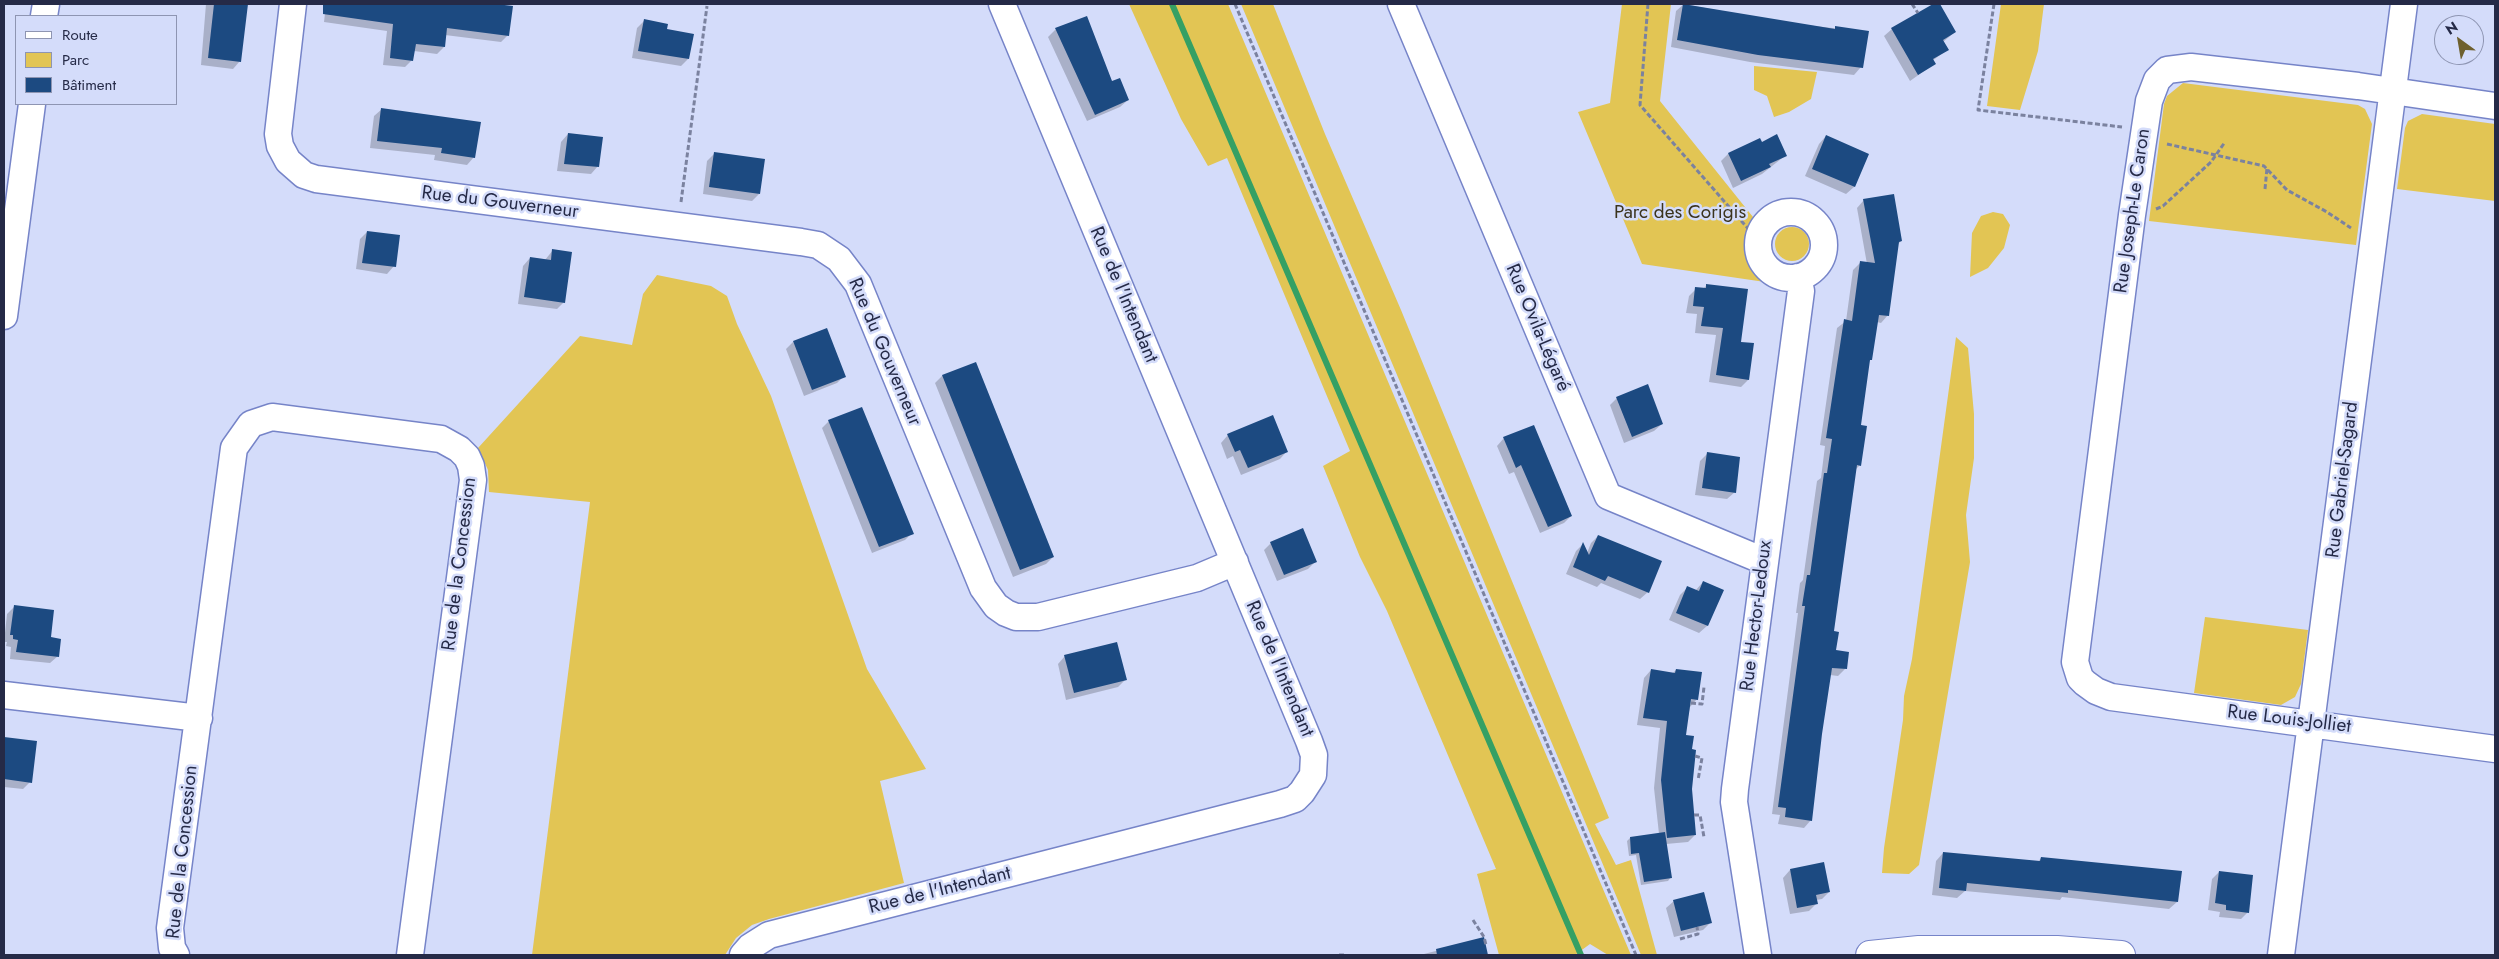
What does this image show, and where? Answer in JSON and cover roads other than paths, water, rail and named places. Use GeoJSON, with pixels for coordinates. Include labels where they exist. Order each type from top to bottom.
{"type":"FeatureCollection","features":[{"type":"Feature","properties":{"kind":"street","name":"Rue du Gouverneur"},"geometry":{"type":"LineString","coordinates":[[293,4],[278,124],[284,154],[294,168],[316,179],[800,242],[818,245],[839,259],[858,284],[983,588],[996,606],[1006,613],[1016,617],[1038,617],[1197,578],[1235,562]]}},
{"type":"Feature","properties":{"kind":"street","name":"Rue de l'Intendant"},"geometry":{"type":"LineString","coordinates":[[743,955],[750,946],[769,935],[1280,804],[1295,798],[1309,784],[1313,775],[1314,754],[1002,4]]}},
{"type":"Feature","properties":{"kind":"street","name":"Rue Ovila-Légaré"},"geometry":{"type":"LineString","coordinates":[[1401,4],[1608,496],[1764,561]]}},
{"type":"Feature","properties":{"kind":"street","name":"Rue Gabriel-Sagard"},"geometry":{"type":"LineString","coordinates":[[2281,955],[2404,4]]}},
{"type":"Feature","properties":{"kind":"street","name":"Rue Joseph-Le Caron"},"geometry":{"type":"LineString","coordinates":[[2085,683],[2076,670],[2075,653],[2132,215],[2149,101],[2154,86],[2167,70],[2191,67],[2495,106]]}},
{"type":"Feature","properties":{"kind":"street"},"geometry":{"type":"LineString","coordinates":[[4,316],[32,105]]}},
{"type":"Feature","properties":{"kind":"street"},"geometry":{"type":"LineString","coordinates":[[1786,212],[1798,212],[1808,216],[1817,224],[1824,244],[1822,256],[1812,270],[1798,277],[1777,275],[1768,269],[1762,260],[1758,240],[1768,221],[1786,212]]}},
{"type":"Feature","properties":{"kind":"street","name":"Rue Hector-Ledoux"},"geometry":{"type":"LineString","coordinates":[[1758,955],[1734,802],[1764,561],[1801,291],[1798,277]]}},
{"type":"Feature","properties":{"kind":"street","name":"Rue de la Concession"},"geometry":{"type":"LineString","coordinates":[[176,955],[172,948],[170,928],[234,448],[251,424],[264,418],[283,418],[446,441],[464,454],[472,466],[473,480],[410,955]]}},
{"type":"Feature","properties":{"kind":"street","name":"Rue Louis-Jolliet"},"geometry":{"type":"LineString","coordinates":[[2085,683],[2096,691],[2111,697],[2495,749]]}},
{"type":"Feature","properties":{"kind":"street"},"geometry":{"type":"LineString","coordinates":[[4,695],[199,718]]}},
{"type":"Feature","properties":{"kind":"street"},"geometry":{"type":"LineString","coordinates":[[1870,955],[1919,950],[2047,950],[2121,955]]}},
{"type":"Feature","properties":{"kind":"waterway"},"geometry":{"type":"LineString","coordinates":[[1172,4],[1581,955]]}},
{"type":"Feature","properties":{"kind":"park label","name":"Parc des Corigis"},"geometry":{"type":"Point","coordinates":[1680,213]}}]}
